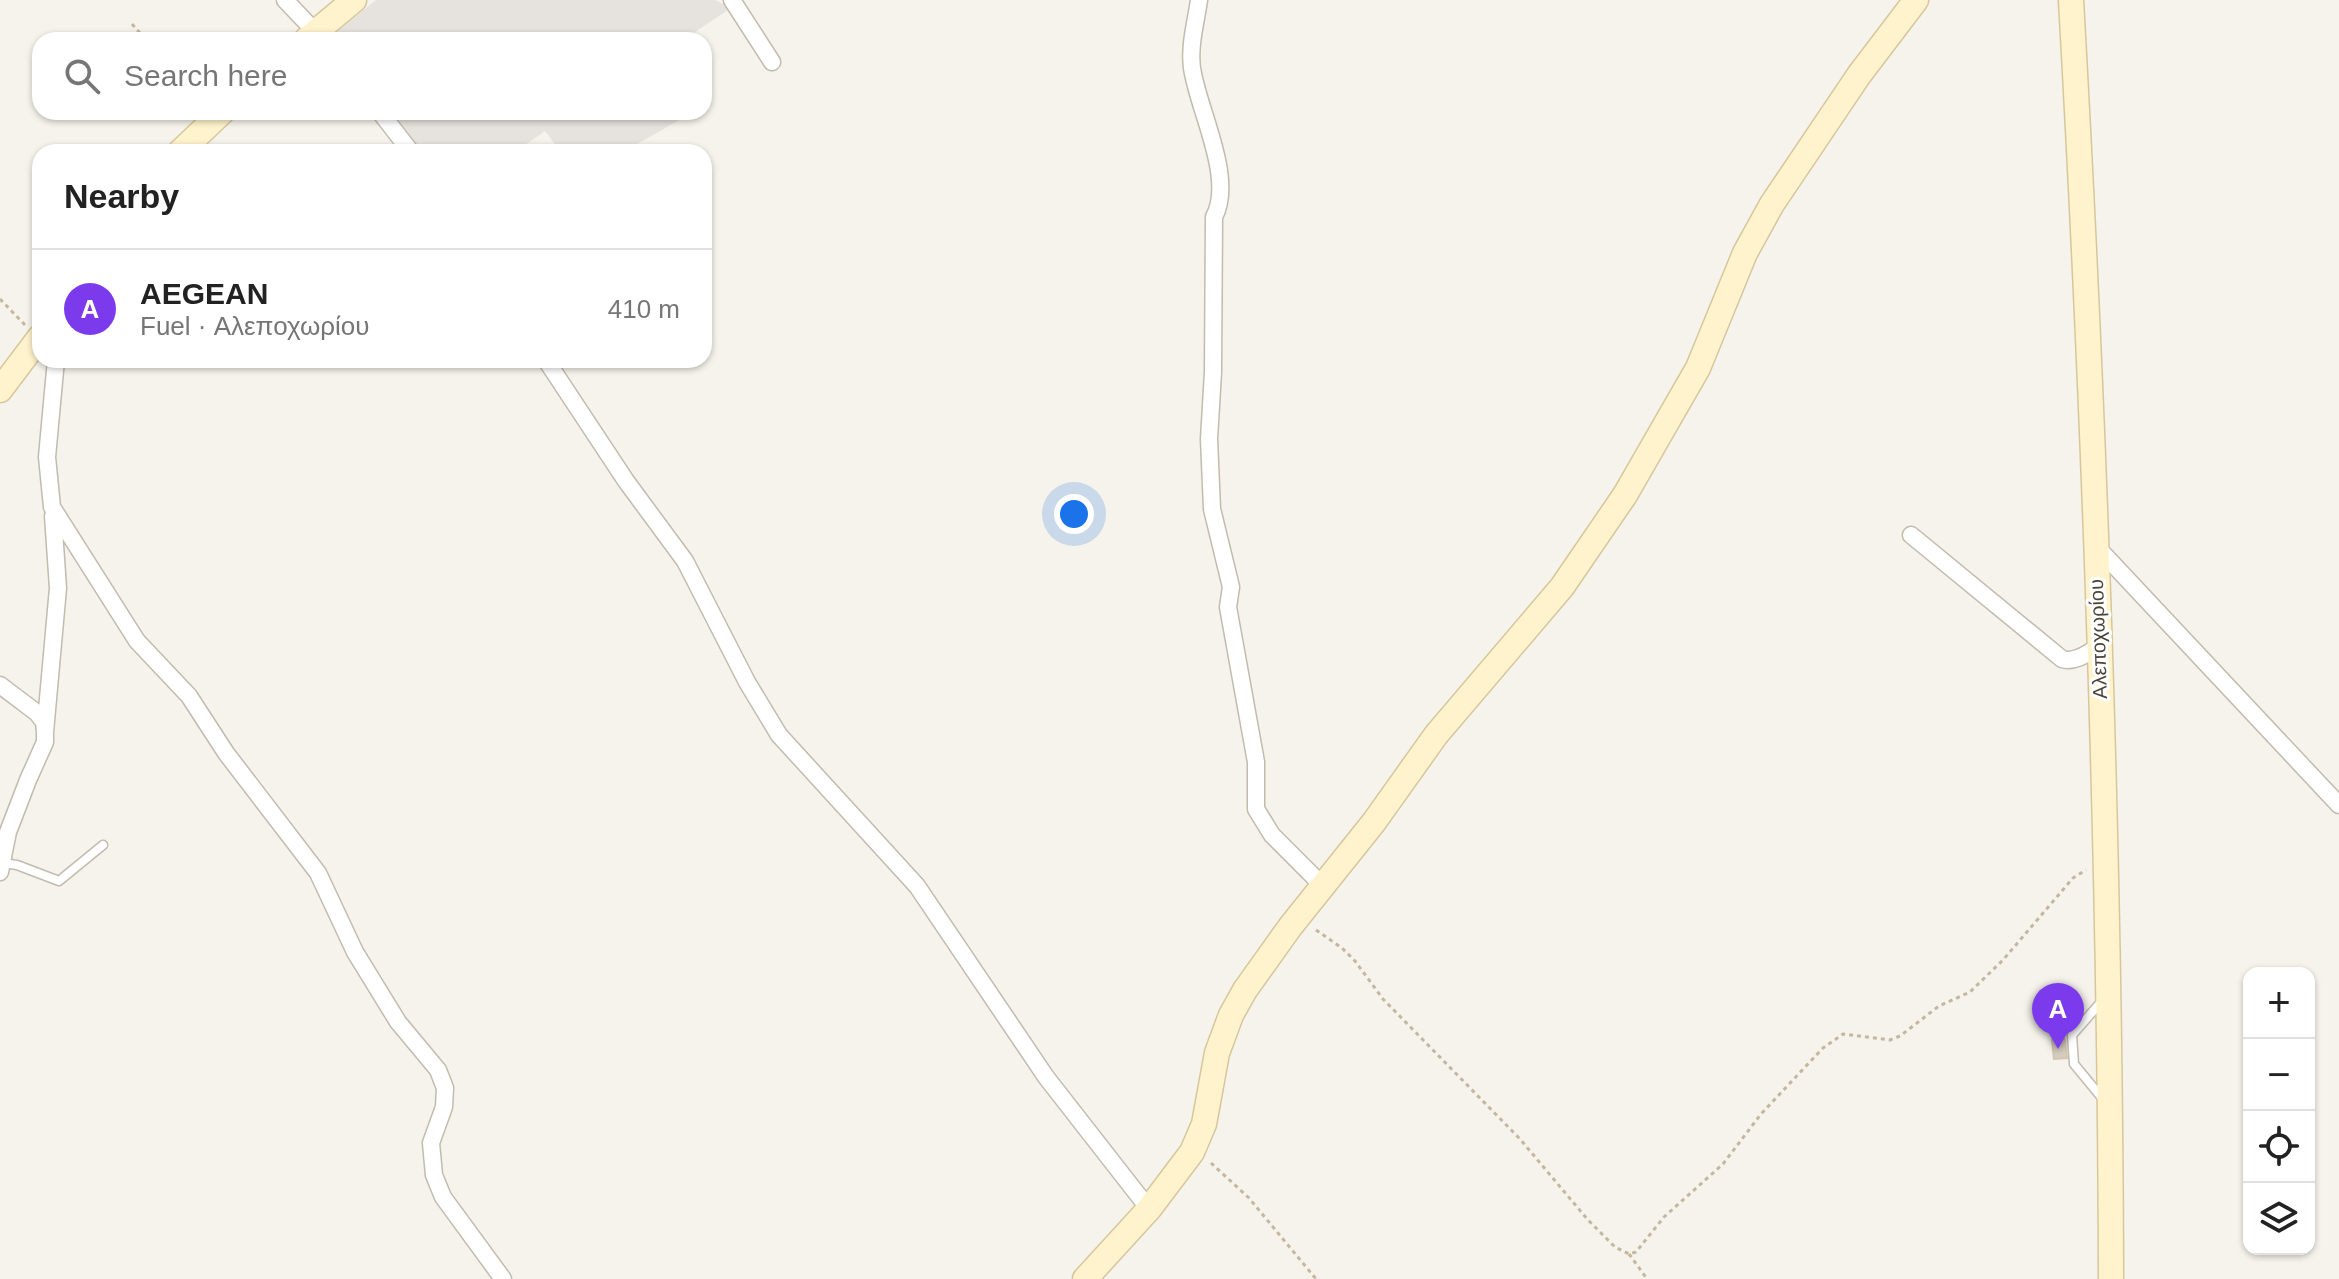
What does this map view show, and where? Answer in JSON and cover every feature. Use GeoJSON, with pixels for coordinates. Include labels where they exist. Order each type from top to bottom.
{"type":"FeatureCollection","features":[{"type":"Feature","properties":{"kind":"street"},"geometry":{"type":"LineString","coordinates":[[285,0],[311,32]]}},
{"type":"Feature","properties":{"kind":"street"},"geometry":{"type":"LineString","coordinates":[[320,32],[354,0]]}},
{"type":"Feature","properties":{"kind":"street"},"geometry":{"type":"LineString","coordinates":[[732,0],[772,62]]}},
{"type":"Feature","properties":{"kind":"street"},"geometry":{"type":"LineString","coordinates":[[1199,0],[1192,63],[1222,196],[1214,217],[1213,372],[1209,439],[1212,509],[1231,587],[1228,607],[1256,762],[1256,809],[1272,835],[1323,886]]}},
{"type":"Feature","properties":{"kind":"street"},"geometry":{"type":"LineString","coordinates":[[1085,1279],[1149,1209],[1195,1148],[1204,1124],[1217,1053],[1231,1015],[1245,990],[1298,916],[1387,805],[1436,735],[1550,603],[1625,495],[1685,393],[1708,346],[1745,253],[1772,204],[1859,75],[1916,0]]}},
{"type":"Feature","properties":{"kind":"street","name":"Αλεποχωρίου"},"geometry":{"type":"LineString","coordinates":[[2071,0],[2096,546],[2105,866],[2111,1279]]}},
{"type":"Feature","properties":{"kind":"street"},"geometry":{"type":"LineString","coordinates":[[188,144],[214,120]]}},
{"type":"Feature","properties":{"kind":"street"},"geometry":{"type":"LineString","coordinates":[[386,120],[405,144]]}},
{"type":"Feature","properties":{"kind":"street"},"geometry":{"type":"LineString","coordinates":[[0,390],[32,347]]}},
{"type":"Feature","properties":{"kind":"street"},"geometry":{"type":"LineString","coordinates":[[1,867],[12,820],[45,742],[58,588],[47,457],[55,368]]}},
{"type":"Feature","properties":{"kind":"street"},"geometry":{"type":"LineString","coordinates":[[551,368],[626,481],[685,561],[747,682],[779,735],[917,886],[1046,1077],[1149,1209]]}},
{"type":"Feature","properties":{"kind":"street"},"geometry":{"type":"LineString","coordinates":[[52,507],[137,641],[189,696],[226,753],[318,873],[355,952],[398,1022],[438,1070],[445,1088],[444,1107],[431,1143],[434,1175],[443,1197],[503,1279]]}},
{"type":"Feature","properties":{"kind":"street"},"geometry":{"type":"LineString","coordinates":[[1911,535],[2062,659],[2076,659],[2099,646]]}},
{"type":"Feature","properties":{"kind":"street"},"geometry":{"type":"LineString","coordinates":[[2096,546],[2339,805]]}},
{"type":"Feature","properties":{"kind":"street"},"geometry":{"type":"LineString","coordinates":[[0,685],[37,713],[44,722],[45,732]]}},
{"type":"Feature","properties":{"kind":"lane"},"geometry":{"type":"LineString","coordinates":[[1,867],[17,865],[59,881],[103,845]]}},
{"type":"Feature","properties":{"kind":"lane"},"geometry":{"type":"LineString","coordinates":[[2107,994],[2072,1035],[2074,1064],[2108,1104]]}},
{"type":"Feature","properties":{"kind":"path"},"geometry":{"type":"LineString","coordinates":[[132,24],[139,32]]}},
{"type":"Feature","properties":{"kind":"path"},"geometry":{"type":"LineString","coordinates":[[0,299],[32,331]]}},
{"type":"Feature","properties":{"kind":"path"},"geometry":{"type":"LineString","coordinates":[[1629,1254],[1636,1252],[1664,1217],[1723,1164],[1761,1114],[1823,1048],[1843,1034],[1890,1040],[1900,1036],[1939,1006],[1970,992],[1994,970],[2073,878],[2084,871],[2105,866]]}},
{"type":"Feature","properties":{"kind":"path"},"geometry":{"type":"LineString","coordinates":[[1298,916],[1355,961],[1383,999],[1520,1139],[1588,1220],[1615,1247],[1629,1254],[1647,1279]]}},
{"type":"Feature","properties":{"kind":"path"},"geometry":{"type":"LineString","coordinates":[[1195,1148],[1249,1198],[1316,1279]]}},
{"type":"Feature","properties":{"kind":"shaded area"},"geometry":{"type":"Polygon","coordinates":[[[376,0],[715,0],[731,8],[695,32],[336,32],[376,0]]]}},
{"type":"Feature","properties":{"kind":"shaded area"},"geometry":{"type":"Polygon","coordinates":[[[396,120],[679,120],[637,144],[555,144],[545,131],[526,144],[414,144],[396,120]]]}},
{"type":"Feature","properties":{"kind":"building"},"geometry":{"type":"Polygon","coordinates":[[[2065,1039],[2067,1058],[2054,1059],[2052,1040],[2065,1039]]]}},
{"type":"Feature","properties":{"kind":"place","name":"AEGEAN"},"geometry":{"type":"Point","coordinates":[2058,1049]}}]}
